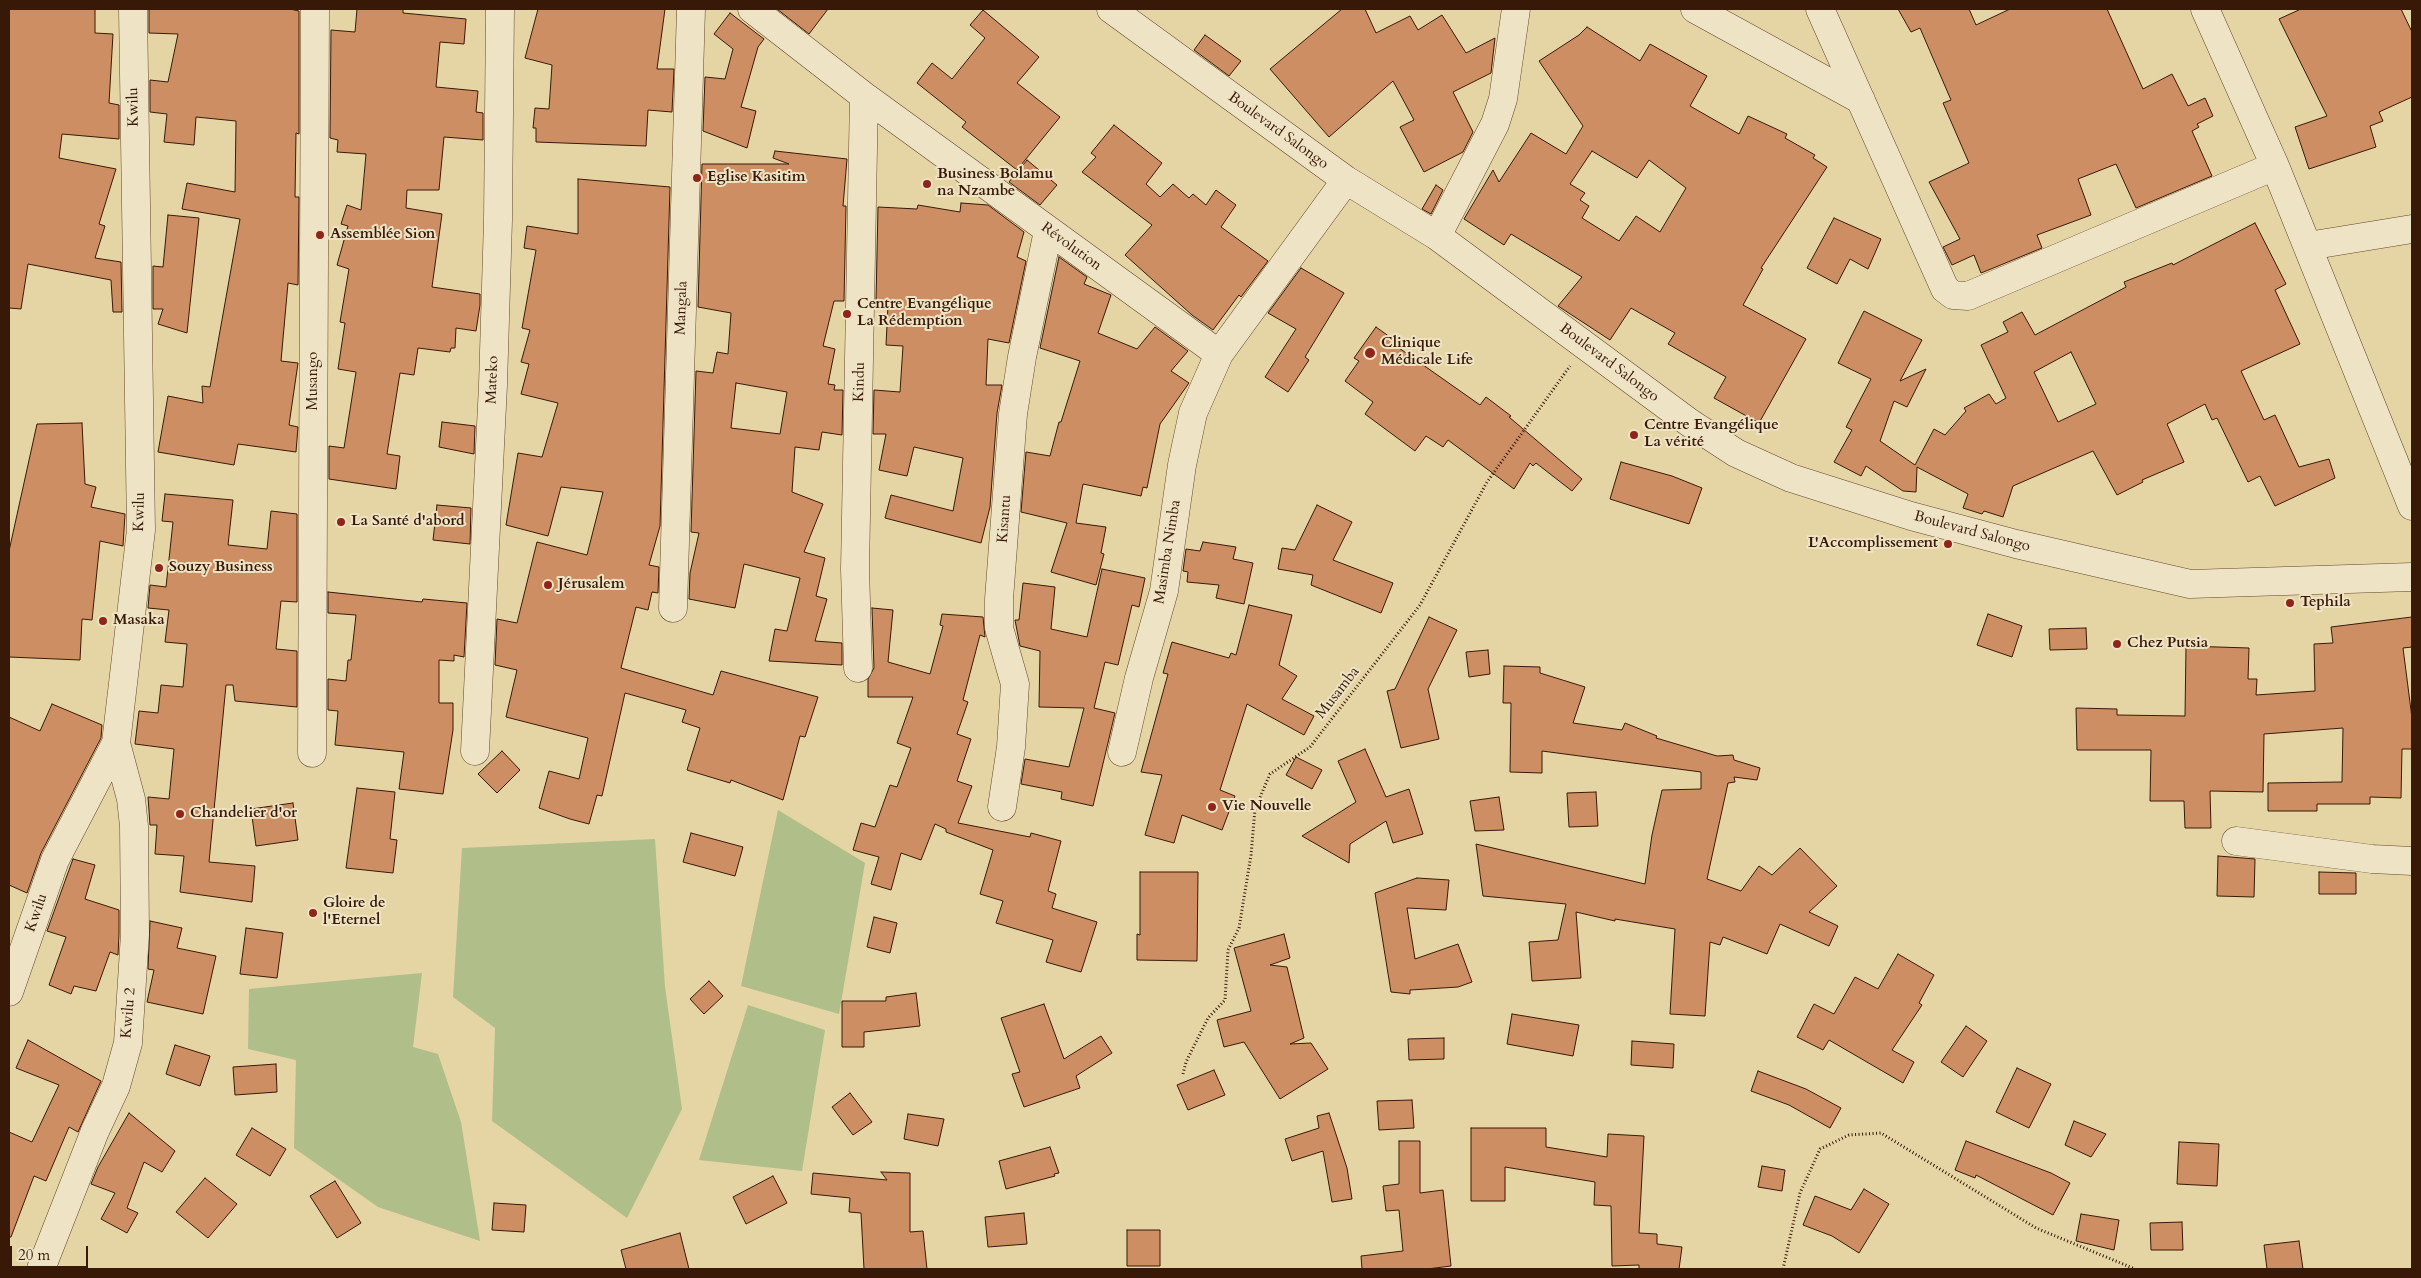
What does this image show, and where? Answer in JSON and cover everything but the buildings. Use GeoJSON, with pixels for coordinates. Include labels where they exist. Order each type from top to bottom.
{"type":"FeatureCollection","features":[{"type":"Feature","properties":{"kind":"street","name":"Kwilu"},"geometry":{"type":"LineString","coordinates":[[9,992],[55,860],[116,743],[140,530],[133,9]]}},
{"type":"Feature","properties":{"kind":"street","name":"Musango"},"geometry":{"type":"LineString","coordinates":[[312,753],[315,9]]}},
{"type":"Feature","properties":{"kind":"street","name":"Mateko"},"geometry":{"type":"LineString","coordinates":[[475,752],[494,385],[500,9]]}},
{"type":"Feature","properties":{"kind":"street","name":"Mangala"},"geometry":{"type":"LineString","coordinates":[[673,608],[691,9]]}},
{"type":"Feature","properties":{"kind":"street","name":"Révolution"},"geometry":{"type":"LineString","coordinates":[[752,9],[864,96],[1219,354]]}},
{"type":"Feature","properties":{"kind":"street","name":"Boulevard Salongo"},"geometry":{"type":"LineString","coordinates":[[1111,9],[1346,180],[1437,236],[1690,423],[1736,452],[1790,478],[1911,516],[2016,544],[2190,584],[2412,577]]}},
{"type":"Feature","properties":{"kind":"street"},"geometry":{"type":"LineString","coordinates":[[1437,236],[1495,124],[1503,99],[1516,9]]}},
{"type":"Feature","properties":{"kind":"street"},"geometry":{"type":"LineString","coordinates":[[1695,9],[1861,100]]}},
{"type":"Feature","properties":{"kind":"street"},"geometry":{"type":"LineString","coordinates":[[1820,9],[1945,289],[1954,295],[1968,296],[2275,166]]}},
{"type":"Feature","properties":{"kind":"street"},"geometry":{"type":"LineString","coordinates":[[2205,9],[2275,166],[2412,506]]}},
{"type":"Feature","properties":{"kind":"street","name":"Kindu"},"geometry":{"type":"LineString","coordinates":[[858,668],[855,569],[864,96]]}},
{"type":"Feature","properties":{"kind":"street"},"geometry":{"type":"LineString","coordinates":[[1219,354],[1346,180]]}},
{"type":"Feature","properties":{"kind":"street"},"geometry":{"type":"LineString","coordinates":[[2308,246],[2412,229]]}},
{"type":"Feature","properties":{"kind":"street","name":"Kisantu"},"geometry":{"type":"LineString","coordinates":[[1002,807],[1011,747],[1014,684],[999,628],[999,599],[1013,414],[1022,356],[1048,231]]}},
{"type":"Feature","properties":{"kind":"street","name":"Masimba Nimba"},"geometry":{"type":"LineString","coordinates":[[1122,752],[1139,678],[1164,591],[1182,465],[1192,413],[1219,354]]}},
{"type":"Feature","properties":{"kind":"street","name":"Kwilu 2"},"geometry":{"type":"LineString","coordinates":[[41,1269],[94,1131],[116,1086],[128,1043],[135,934],[134,826],[131,799],[116,743]]}},
{"type":"Feature","properties":{"kind":"street"},"geometry":{"type":"LineString","coordinates":[[2236,841],[2372,859],[2412,861]]}},
{"type":"Feature","properties":{"kind":"path","name":"Musamba"},"geometry":{"type":"LineString","coordinates":[[1183,1074],[1186,1062],[1208,1018],[1225,1000],[1228,950],[1239,928],[1251,855],[1255,809],[1270,774],[1310,747],[1420,605],[1487,482],[1585,345]]}},
{"type":"Feature","properties":{"kind":"path"},"geometry":{"type":"LineString","coordinates":[[1783,1269],[1800,1194],[1820,1149],[1849,1135],[1881,1133],[2036,1228],[2134,1269]]}},
{"type":"Feature","properties":{"kind":"green space"},"geometry":{"type":"Polygon","coordinates":[[[778,810],[865,863],[839,1014],[741,986],[778,810]]]}},
{"type":"Feature","properties":{"kind":"green space"},"geometry":{"type":"Polygon","coordinates":[[[655,839],[665,987],[682,1109],[627,1218],[492,1121],[495,1028],[453,997],[462,848],[655,839]]]}},
{"type":"Feature","properties":{"kind":"green space"},"geometry":{"type":"Polygon","coordinates":[[[422,973],[413,1047],[438,1054],[461,1122],[480,1241],[378,1207],[294,1148],[296,1060],[248,1049],[249,989],[422,973]]]}},
{"type":"Feature","properties":{"kind":"green space"},"geometry":{"type":"Polygon","coordinates":[[[748,1005],[825,1030],[802,1171],[699,1160],[748,1005]]]}},
{"type":"Feature","properties":{"kind":"place","name":"Eglise Kasitim"},"geometry":{"type":"Point","coordinates":[697,178]}},
{"type":"Feature","properties":{"kind":"place","name":"Business Bolamu na Nzambe"},"geometry":{"type":"Point","coordinates":[927,184]}},
{"type":"Feature","properties":{"kind":"place","name":"Assemblée Sion"},"geometry":{"type":"Point","coordinates":[320,235]}},
{"type":"Feature","properties":{"kind":"place","name":"Centre Evangélique La Rédemption"},"geometry":{"type":"Point","coordinates":[847,314]}},
{"type":"Feature","properties":{"kind":"place","name":"Clinique Médicale Life"},"geometry":{"type":"Point","coordinates":[1370,353]}},
{"type":"Feature","properties":{"kind":"place","name":"Centre Evangélique La vérité"},"geometry":{"type":"Point","coordinates":[1634,435]}},
{"type":"Feature","properties":{"kind":"place","name":"La Santé d'abord"},"geometry":{"type":"Point","coordinates":[341,522]}},
{"type":"Feature","properties":{"kind":"place","name":"L'Accomplissement"},"geometry":{"type":"Point","coordinates":[1948,544]}},
{"type":"Feature","properties":{"kind":"place","name":"Souzy Business"},"geometry":{"type":"Point","coordinates":[159,568]}},
{"type":"Feature","properties":{"kind":"place","name":"Jérusalem"},"geometry":{"type":"Point","coordinates":[548,585]}},
{"type":"Feature","properties":{"kind":"place","name":"Tephila"},"geometry":{"type":"Point","coordinates":[2290,603]}},
{"type":"Feature","properties":{"kind":"place","name":"Masaka"},"geometry":{"type":"Point","coordinates":[103,621]}},
{"type":"Feature","properties":{"kind":"place","name":"Chez Putsia"},"geometry":{"type":"Point","coordinates":[2117,644]}},
{"type":"Feature","properties":{"kind":"place","name":"Vie Nouvelle"},"geometry":{"type":"Point","coordinates":[1212,807]}},
{"type":"Feature","properties":{"kind":"place","name":"Chandelier d'or"},"geometry":{"type":"Point","coordinates":[180,814]}},
{"type":"Feature","properties":{"kind":"place","name":"Gloire de l'Eternel"},"geometry":{"type":"Point","coordinates":[313,913]}}]}
